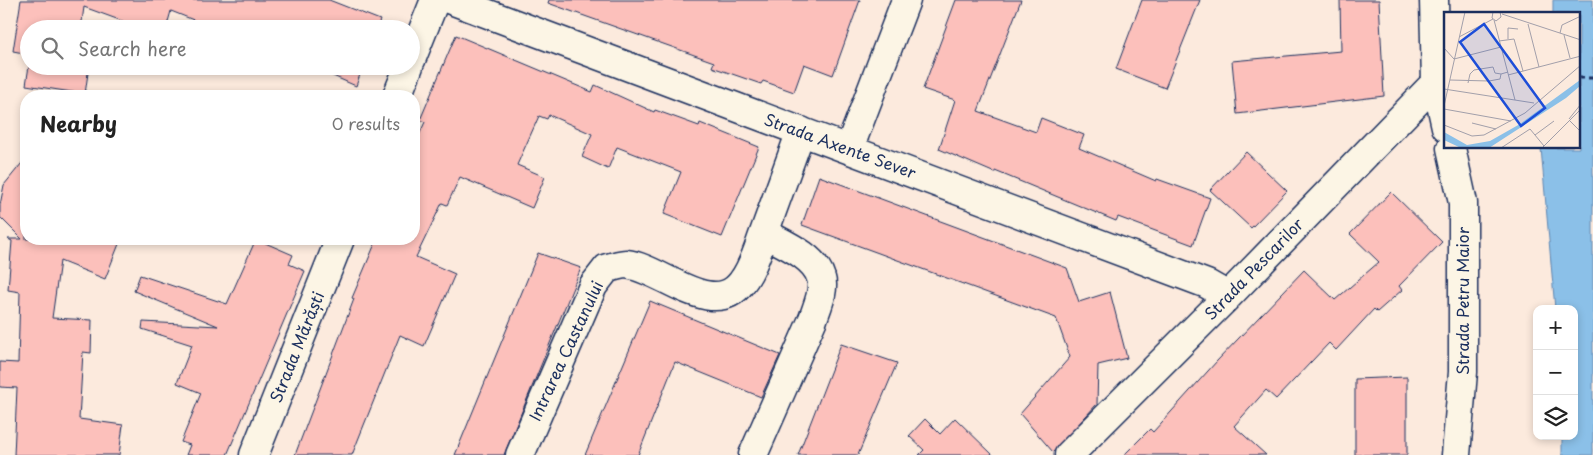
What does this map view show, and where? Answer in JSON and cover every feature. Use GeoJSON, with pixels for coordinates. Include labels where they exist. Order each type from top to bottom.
{"type":"FeatureCollection","features":[{"type":"Feature","properties":{"kind":"street"},"geometry":{"type":"LineString","coordinates":[[420,38],[435,0]]}},
{"type":"Feature","properties":{"kind":"street","name":"Strada Axente Sever"},"geometry":{"type":"LineString","coordinates":[[450,0],[1207,284],[1228,296]]}},
{"type":"Feature","properties":{"kind":"street"},"geometry":{"type":"LineString","coordinates":[[849,149],[906,0]]}},
{"type":"Feature","properties":{"kind":"street"},"geometry":{"type":"LineString","coordinates":[[1434,0],[1436,82],[1444,118]]}},
{"type":"Feature","properties":{"kind":"street"},"geometry":{"type":"LineString","coordinates":[[399,90],[405,75]]}},
{"type":"Feature","properties":{"kind":"street","name":"Strada Pescarilor"},"geometry":{"type":"LineString","coordinates":[[1069,455],[1228,296],[1436,82]]}},
{"type":"Feature","properties":{"kind":"street","name":"Intrarea Castanului"},"geometry":{"type":"LineString","coordinates":[[520,455],[593,286],[607,268],[625,264],[646,269],[688,290],[711,297],[733,291],[742,282],[753,263],[801,131]]}},
{"type":"Feature","properties":{"kind":"street","name":"Strada Petru Maior"},"geometry":{"type":"LineString","coordinates":[[1451,149],[1463,203],[1463,372],[1456,455]]}},
{"type":"Feature","properties":{"kind":"street"},"geometry":{"type":"LineString","coordinates":[[754,455],[813,319],[820,297],[822,278],[815,267],[801,255],[764,233]]}},
{"type":"Feature","properties":{"kind":"street","name":"Strada Mărăști"},"geometry":{"type":"LineString","coordinates":[[254,455],[338,245]]}},
{"type":"Feature","properties":{"kind":"path"},"geometry":{"type":"LineString","coordinates":[[1580,78],[1593,78]]}},
{"type":"Feature","properties":{"kind":"water"},"geometry":{"type":"Polygon","coordinates":[[[1553,0],[1593,0],[1593,455],[1562,455],[1562,440],[1578,440],[1578,305],[1555,305],[1541,149],[1580,149],[1580,12],[1553,12],[1553,0]]]}},
{"type":"Feature","properties":{"kind":"building"},"geometry":{"type":"Polygon","coordinates":[[[21,0],[329,0],[380,20],[194,20],[171,11],[168,20],[119,20],[84,7],[82,20],[20,20],[20,52],[13,51],[21,0]]]}},
{"type":"Feature","properties":{"kind":"building"},"geometry":{"type":"Polygon","coordinates":[[[549,0],[860,0],[833,75],[804,64],[794,92],[763,81],[761,84],[712,67],[714,62],[548,3],[549,0]]]}},
{"type":"Feature","properties":{"kind":"building"},"geometry":{"type":"Polygon","coordinates":[[[956,0],[1021,0],[978,111],[1036,132],[1041,118],[1084,135],[1079,148],[1156,181],[1157,179],[1210,198],[1193,245],[1118,217],[1116,221],[939,149],[955,100],[923,89],[956,0]]]}},
{"type":"Feature","properties":{"kind":"building"},"geometry":{"type":"Polygon","coordinates":[[[1142,0],[1200,0],[1165,88],[1116,69],[1142,0]]]}},
{"type":"Feature","properties":{"kind":"building"},"geometry":{"type":"Polygon","coordinates":[[[1340,0],[1379,0],[1384,96],[1237,114],[1232,61],[1341,51],[1340,0]]]}},
{"type":"Feature","properties":{"kind":"building"},"geometry":{"type":"Polygon","coordinates":[[[456,35],[592,92],[595,85],[654,112],[655,110],[699,126],[700,123],[759,147],[722,237],[664,214],[681,172],[617,147],[608,169],[582,157],[592,134],[549,115],[547,119],[539,116],[517,165],[545,177],[532,208],[460,177],[447,205],[442,203],[416,257],[455,274],[424,346],[400,335],[352,455],[295,455],[354,299],[352,298],[374,245],[420,245],[420,133],[425,122],[420,120],[456,35]]]}},
{"type":"Feature","properties":{"kind":"building"},"geometry":{"type":"Polygon","coordinates":[[[28,75],[88,75],[86,90],[59,90],[26,85],[28,75]]]}},
{"type":"Feature","properties":{"kind":"building"},"geometry":{"type":"Polygon","coordinates":[[[331,75],[360,75],[356,86],[331,75]]]}},
{"type":"Feature","properties":{"kind":"building"},"geometry":{"type":"Polygon","coordinates":[[[1246,152],[1287,191],[1251,228],[1210,190],[1246,152]]]}},
{"type":"Feature","properties":{"kind":"building"},"geometry":{"type":"Polygon","coordinates":[[[20,165],[20,237],[0,217],[4,185],[20,165]]]}},
{"type":"Feature","properties":{"kind":"building"},"geometry":{"type":"Polygon","coordinates":[[[819,176],[1067,268],[1079,302],[1110,292],[1127,358],[1098,365],[1097,404],[1053,452],[1020,414],[1070,357],[1056,318],[802,225],[819,176]]]}},
{"type":"Feature","properties":{"kind":"building"},"geometry":{"type":"Polygon","coordinates":[[[1391,192],[1442,242],[1399,286],[1402,290],[1377,312],[1374,309],[1336,350],[1329,343],[1276,399],[1266,390],[1234,426],[1266,455],[1124,455],[1150,429],[1153,432],[1217,361],[1304,270],[1335,300],[1379,262],[1350,234],[1391,192]]]}},
{"type":"Feature","properties":{"kind":"building"},"geometry":{"type":"Polygon","coordinates":[[[8,239],[20,239],[20,245],[119,245],[105,279],[60,261],[52,318],[92,320],[91,353],[83,352],[79,419],[123,425],[119,455],[14,455],[17,388],[0,387],[0,362],[18,363],[20,292],[8,290],[12,241],[8,239]]]}},
{"type":"Feature","properties":{"kind":"building"},"geometry":{"type":"Polygon","coordinates":[[[253,245],[270,245],[293,255],[289,264],[305,271],[227,455],[186,455],[190,445],[181,442],[201,393],[177,383],[192,345],[142,329],[143,322],[218,326],[134,291],[140,275],[227,304],[253,245]]]}},
{"type":"Feature","properties":{"kind":"building"},"geometry":{"type":"Polygon","coordinates":[[[538,253],[581,268],[504,455],[455,455],[538,253]]]}},
{"type":"Feature","properties":{"kind":"building"},"geometry":{"type":"Polygon","coordinates":[[[650,301],[780,355],[761,397],[675,362],[638,455],[585,455],[650,301]]]}},
{"type":"Feature","properties":{"kind":"building"},"geometry":{"type":"Polygon","coordinates":[[[841,344],[897,363],[858,455],[798,455],[841,344]]]}},
{"type":"Feature","properties":{"kind":"building"},"geometry":{"type":"Polygon","coordinates":[[[1407,377],[1407,455],[1355,455],[1355,379],[1407,377]]]}},
{"type":"Feature","properties":{"kind":"building"},"geometry":{"type":"Polygon","coordinates":[[[955,418],[993,455],[919,455],[924,450],[909,436],[925,419],[940,434],[955,418]]]}}]}
